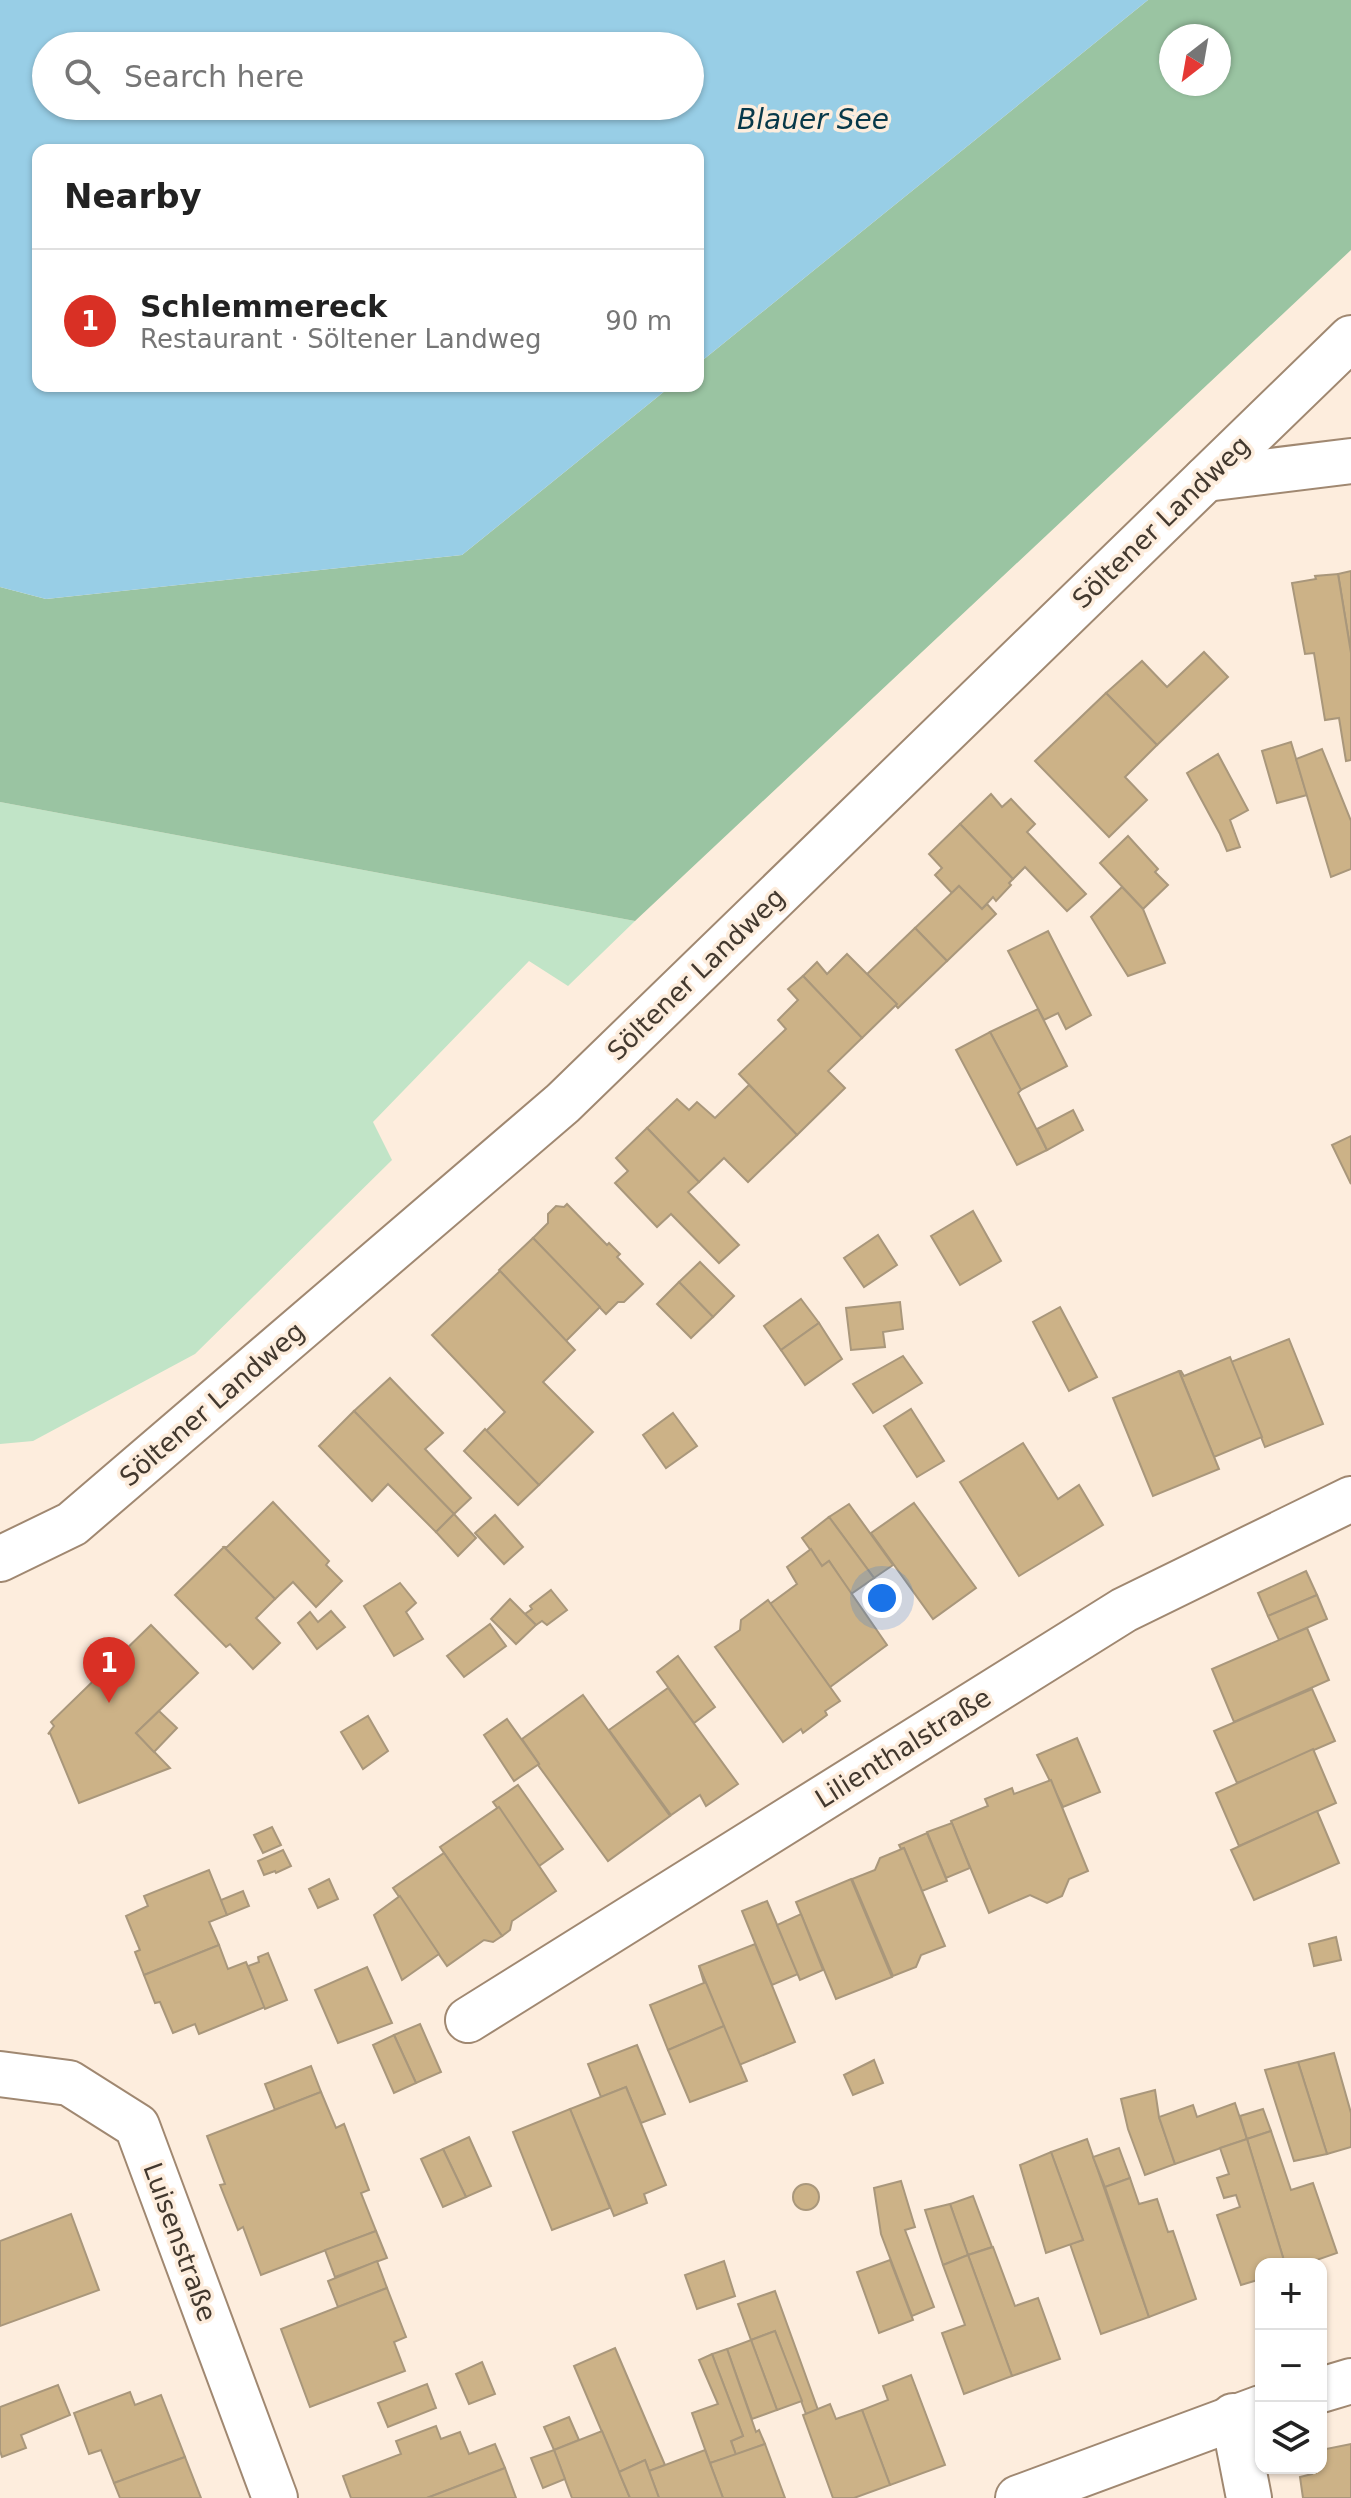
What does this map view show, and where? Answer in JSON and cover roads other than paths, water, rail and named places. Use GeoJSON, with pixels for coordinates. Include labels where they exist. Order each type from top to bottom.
{"type":"FeatureCollection","features":[{"type":"Feature","properties":{"kind":"street","name":"Söltener Landweg"},"geometry":{"type":"LineString","coordinates":[[0,1559],[72,1524],[563,1103],[1351,338]]}},
{"type":"Feature","properties":{"kind":"street"},"geometry":{"type":"LineString","coordinates":[[1206,479],[1351,461]]}},
{"type":"Feature","properties":{"kind":"street","name":"Lilienthalstraße"},"geometry":{"type":"LineString","coordinates":[[468,2020],[1124,1610],[1351,1499]]}},
{"type":"Feature","properties":{"kind":"street","name":"Luisenstraße"},"geometry":{"type":"LineString","coordinates":[[0,2074],[69,2083],[137,2126],[275,2498]]}},
{"type":"Feature","properties":{"kind":"street"},"geometry":{"type":"LineString","coordinates":[[1327,2388],[1351,2381]]}},
{"type":"Feature","properties":{"kind":"street"},"geometry":{"type":"LineString","coordinates":[[1018,2498],[1247,2412],[1249,2498]]}},
{"type":"Feature","properties":{"kind":"water","name":"Blauer See"},"geometry":{"type":"Polygon","coordinates":[[[0,0],[1148,0],[704,359],[704,144],[32,144],[32,392],[664,392],[462,555],[46,599],[0,587],[0,0]]]}},
{"type":"Feature","properties":{"kind":"place","name":"Schlemmereck"},"geometry":{"type":"Point","coordinates":[109,1703]}}]}
